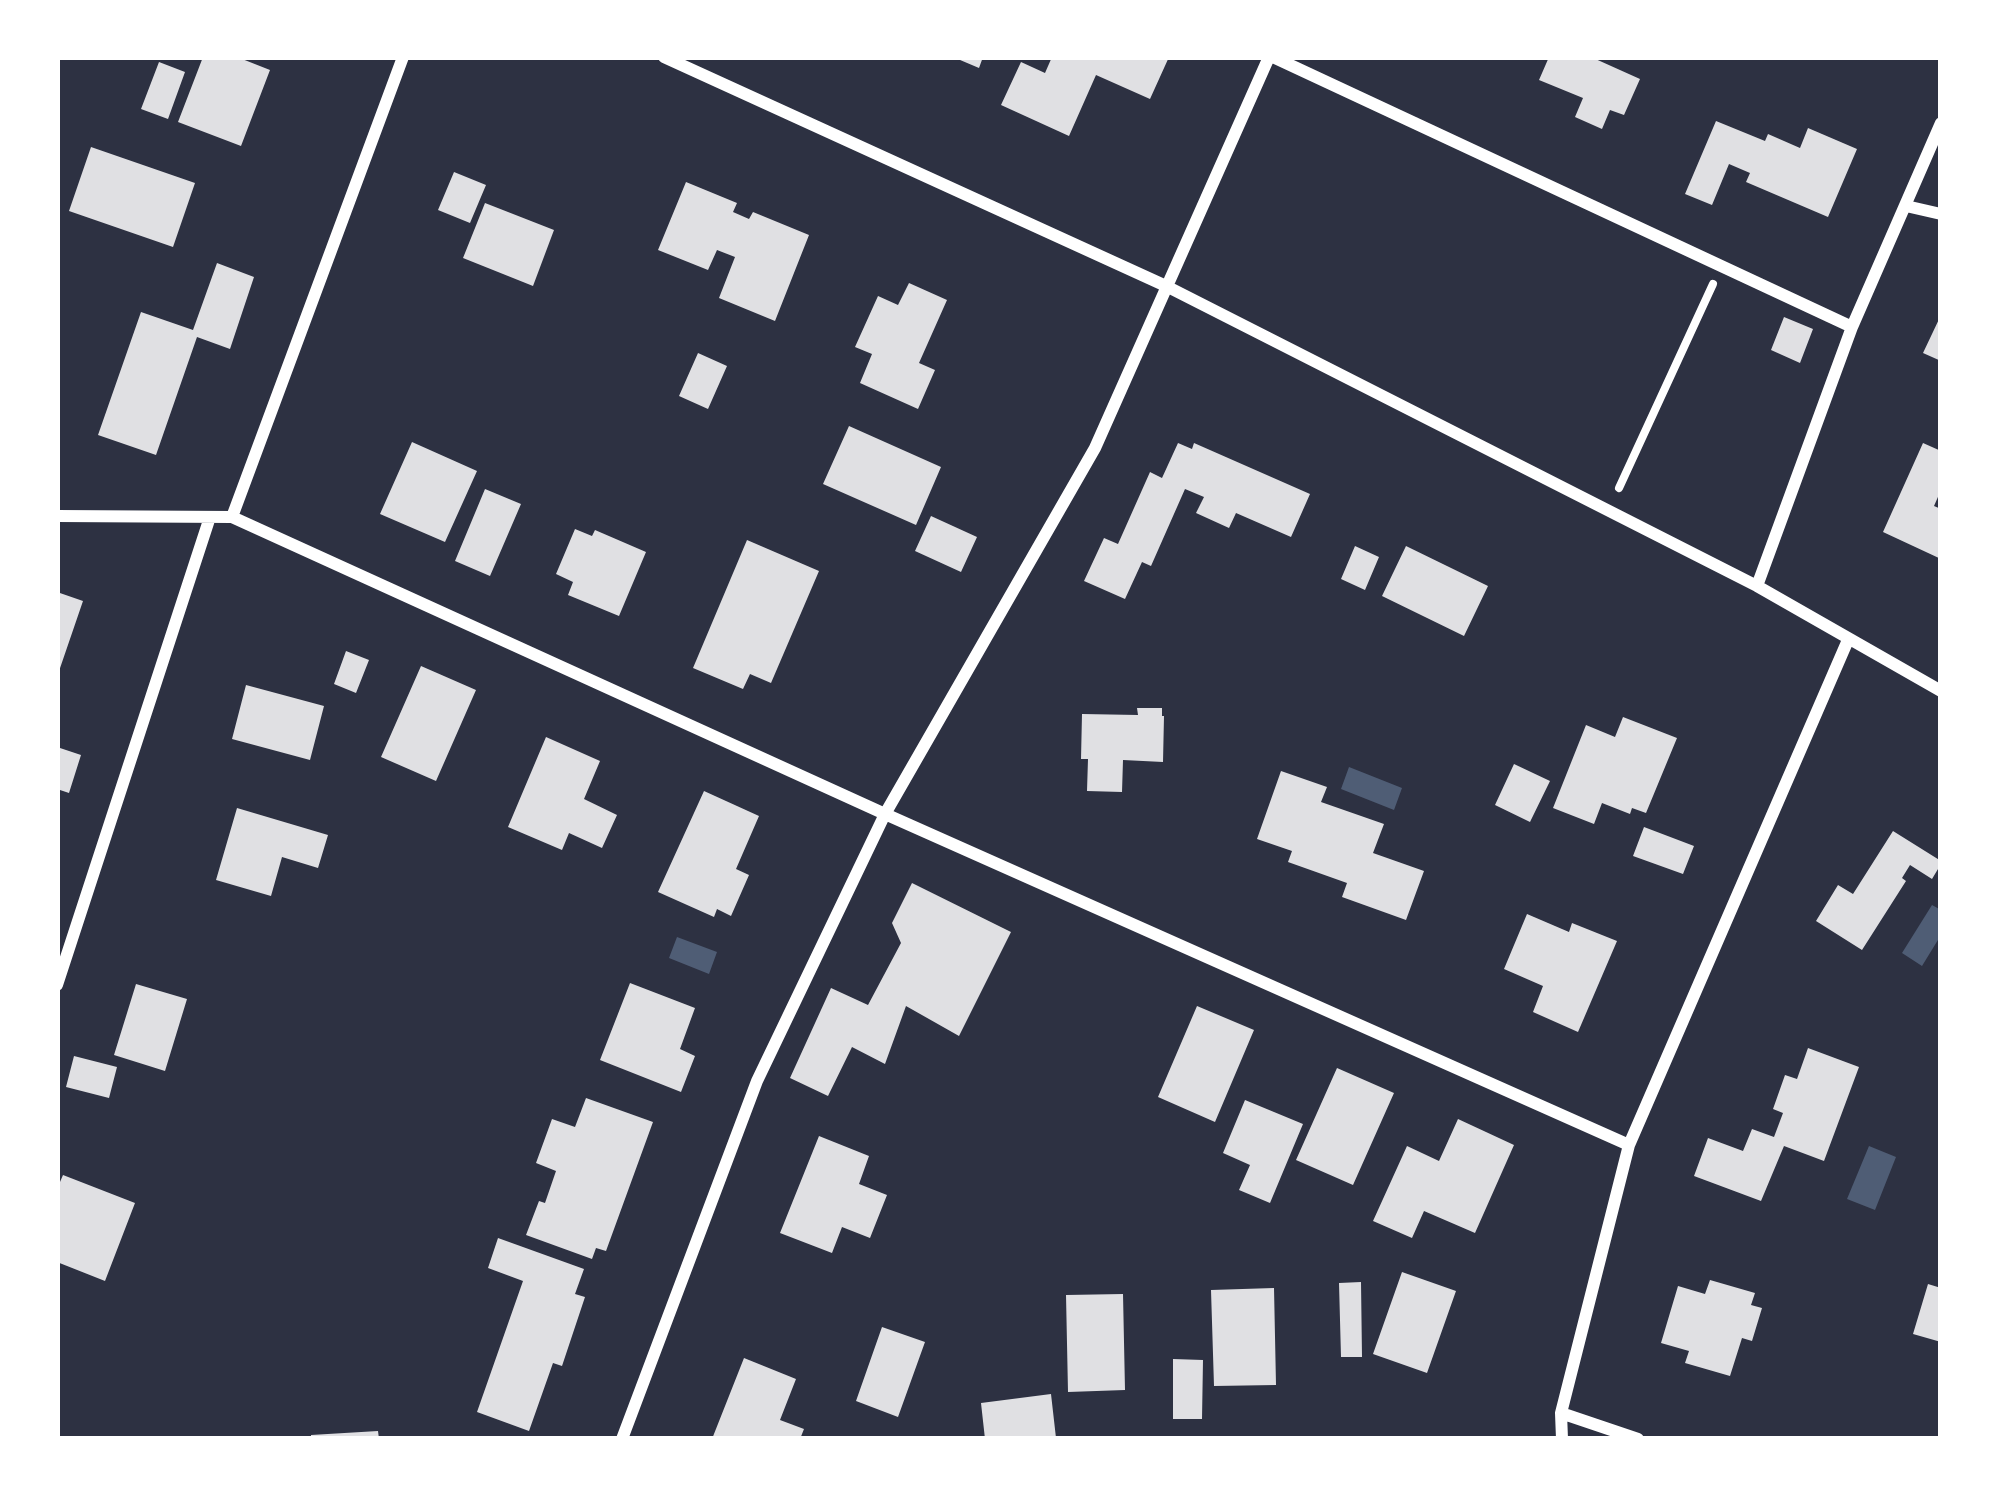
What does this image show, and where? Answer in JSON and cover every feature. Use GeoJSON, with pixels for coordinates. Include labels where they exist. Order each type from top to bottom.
{"type":"FeatureCollection","features":[{"type":"Feature","properties":{"kind":"street"},"geometry":{"type":"LineString","coordinates":[[232,517],[403,57]]}},
{"type":"Feature","properties":{"kind":"street"},"geometry":{"type":"LineString","coordinates":[[664,57],[1166,286],[1757,586],[1941,691]]}},
{"type":"Feature","properties":{"kind":"street"},"geometry":{"type":"LineString","coordinates":[[622,1439],[757,1082],[885,814],[1095,448],[1271,57],[1852,327]]}},
{"type":"Feature","properties":{"kind":"street"},"geometry":{"type":"LineString","coordinates":[[1757,586],[1852,327],[1941,123]]}},
{"type":"Feature","properties":{"kind":"street"},"geometry":{"type":"LineString","coordinates":[[1906,206],[1941,214]]}},
{"type":"Feature","properties":{"kind":"street"},"geometry":{"type":"LineString","coordinates":[[57,515],[232,517],[1629,1144]]}},
{"type":"Feature","properties":{"kind":"street"},"geometry":{"type":"LineString","coordinates":[[57,985],[210,517]]}},
{"type":"Feature","properties":{"kind":"street"},"geometry":{"type":"LineString","coordinates":[[1562,1439],[1561,1413],[1629,1144],[1848,640]]}},
{"type":"Feature","properties":{"kind":"street"},"geometry":{"type":"LineString","coordinates":[[1561,1413],[1638,1439]]}},
{"type":"Feature","properties":{"kind":"path"},"geometry":{"type":"LineString","coordinates":[[1609,511],[1721,266]]}},
{"type":"Feature","properties":{"kind":"water"},"geometry":{"type":"Polygon","coordinates":[[[1349,767],[1402,788],[1394,810],[1341,789],[1349,767]]]}},
{"type":"Feature","properties":{"kind":"water"},"geometry":{"type":"Polygon","coordinates":[[[1932,905],[1941,910],[1941,935],[1922,966],[1902,953],[1932,905]]]}},
{"type":"Feature","properties":{"kind":"water"},"geometry":{"type":"Polygon","coordinates":[[[677,937],[717,952],[709,974],[669,958],[677,937]]]}},
{"type":"Feature","properties":{"kind":"water"},"geometry":{"type":"Polygon","coordinates":[[[1869,1146],[1896,1157],[1875,1210],[1847,1199],[1869,1146]]]}},
{"type":"Feature","properties":{"kind":"building"},"geometry":{"type":"Polygon","coordinates":[[[203,57],[237,57],[270,70],[241,146],[178,122],[203,57]]]}},
{"type":"Feature","properties":{"kind":"building"},"geometry":{"type":"Polygon","coordinates":[[[953,57],[983,57],[979,68],[953,57]]]}},
{"type":"Feature","properties":{"kind":"building"},"geometry":{"type":"Polygon","coordinates":[[[1052,57],[1169,57],[1150,99],[1096,75],[1069,136],[1001,105],[1021,62],[1045,73],[1052,57]]]}},
{"type":"Feature","properties":{"kind":"building"},"geometry":{"type":"Polygon","coordinates":[[[1549,57],[1591,57],[1640,79],[1624,115],[1610,110],[1602,129],[1575,117],[1583,98],[1539,80],[1549,57]]]}},
{"type":"Feature","properties":{"kind":"building"},"geometry":{"type":"Polygon","coordinates":[[[159,62],[185,72],[168,119],[141,109],[159,62]]]}},
{"type":"Feature","properties":{"kind":"building"},"geometry":{"type":"Polygon","coordinates":[[[1716,121],[1765,141],[1768,134],[1800,148],[1808,128],[1857,149],[1828,217],[1746,182],[1750,173],[1729,164],[1712,205],[1685,194],[1716,121]]]}},
{"type":"Feature","properties":{"kind":"building"},"geometry":{"type":"Polygon","coordinates":[[[91,147],[195,183],[173,247],[69,211],[91,147]]]}},
{"type":"Feature","properties":{"kind":"building"},"geometry":{"type":"Polygon","coordinates":[[[454,172],[486,185],[470,223],[438,210],[454,172]]]}},
{"type":"Feature","properties":{"kind":"building"},"geometry":{"type":"Polygon","coordinates":[[[686,182],[737,203],[733,212],[749,219],[753,212],[809,235],[775,321],[719,298],[735,257],[717,250],[708,270],[658,250],[686,182]]]}},
{"type":"Feature","properties":{"kind":"building"},"geometry":{"type":"Polygon","coordinates":[[[485,203],[554,230],[533,286],[463,258],[485,203]]]}},
{"type":"Feature","properties":{"kind":"building"},"geometry":{"type":"Polygon","coordinates":[[[217,263],[254,277],[230,349],[197,337],[156,455],[98,435],[141,312],[193,330],[217,263]]]}},
{"type":"Feature","properties":{"kind":"building"},"geometry":{"type":"Polygon","coordinates":[[[909,283],[947,300],[919,363],[935,370],[918,409],[860,383],[872,354],[855,347],[878,296],[898,305],[909,283]]]}},
{"type":"Feature","properties":{"kind":"building"},"geometry":{"type":"Polygon","coordinates":[[[1941,315],[1941,361],[1923,353],[1941,315]]]}},
{"type":"Feature","properties":{"kind":"building"},"geometry":{"type":"Polygon","coordinates":[[[1784,317],[1813,329],[1800,363],[1771,350],[1784,317]]]}},
{"type":"Feature","properties":{"kind":"building"},"geometry":{"type":"Polygon","coordinates":[[[698,353],[727,366],[708,409],[679,396],[698,353]]]}},
{"type":"Feature","properties":{"kind":"building"},"geometry":{"type":"Polygon","coordinates":[[[849,426],[941,467],[916,525],[823,484],[849,426]]]}},
{"type":"Feature","properties":{"kind":"building"},"geometry":{"type":"Polygon","coordinates":[[[412,442],[477,471],[445,542],[380,514],[412,442]]]}},
{"type":"Feature","properties":{"kind":"building"},"geometry":{"type":"Polygon","coordinates":[[[1178,443],[1192,449],[1194,443],[1310,494],[1291,537],[1236,513],[1229,528],[1196,513],[1204,497],[1185,489],[1151,566],[1142,562],[1125,599],[1084,581],[1104,538],[1118,544],[1150,472],[1162,478],[1178,443]]]}},
{"type":"Feature","properties":{"kind":"building"},"geometry":{"type":"Polygon","coordinates":[[[1923,443],[1941,451],[1941,490],[1934,506],[1941,509],[1941,559],[1883,532],[1923,443]]]}},
{"type":"Feature","properties":{"kind":"building"},"geometry":{"type":"Polygon","coordinates":[[[485,489],[521,504],[490,576],[455,561],[485,489]]]}},
{"type":"Feature","properties":{"kind":"building"},"geometry":{"type":"Polygon","coordinates":[[[931,516],[977,537],[961,572],[915,551],[931,516]]]}},
{"type":"Feature","properties":{"kind":"building"},"geometry":{"type":"Polygon","coordinates":[[[575,529],[592,536],[595,530],[646,552],[619,616],[568,595],[573,582],[556,574],[575,529]]]}},
{"type":"Feature","properties":{"kind":"building"},"geometry":{"type":"Polygon","coordinates":[[[747,540],[819,571],[771,683],[750,674],[743,689],[693,668],[747,540]]]}},
{"type":"Feature","properties":{"kind":"building"},"geometry":{"type":"Polygon","coordinates":[[[1355,546],[1379,557],[1365,590],[1341,579],[1355,546]]]}},
{"type":"Feature","properties":{"kind":"building"},"geometry":{"type":"Polygon","coordinates":[[[1406,546],[1488,586],[1464,636],[1382,596],[1406,546]]]}},
{"type":"Feature","properties":{"kind":"building"},"geometry":{"type":"Polygon","coordinates":[[[57,592],[83,601],[58,674],[57,674],[57,592]]]}},
{"type":"Feature","properties":{"kind":"building"},"geometry":{"type":"Polygon","coordinates":[[[346,651],[369,660],[356,693],[334,684],[346,651]]]}},
{"type":"Feature","properties":{"kind":"building"},"geometry":{"type":"Polygon","coordinates":[[[421,666],[476,690],[436,781],[381,757],[421,666]]]}},
{"type":"Feature","properties":{"kind":"building"},"geometry":{"type":"Polygon","coordinates":[[[246,685],[324,706],[310,760],[232,739],[246,685]]]}},
{"type":"Feature","properties":{"kind":"building"},"geometry":{"type":"Polygon","coordinates":[[[1137,708],[1162,708],[1163,762],[1123,760],[1122,792],[1087,791],[1088,759],[1081,759],[1082,714],[1138,715],[1137,708]]]}},
{"type":"Feature","properties":{"kind":"building"},"geometry":{"type":"Polygon","coordinates":[[[1623,717],[1677,738],[1646,813],[1632,808],[1630,814],[1602,803],[1594,824],[1553,808],[1586,725],[1615,737],[1623,717]]]}},
{"type":"Feature","properties":{"kind":"building"},"geometry":{"type":"Polygon","coordinates":[[[546,737],[600,761],[584,799],[617,815],[602,848],[569,833],[562,850],[508,827],[546,737]]]}},
{"type":"Feature","properties":{"kind":"building"},"geometry":{"type":"Polygon","coordinates":[[[57,747],[81,755],[69,793],[57,789],[57,747]]]}},
{"type":"Feature","properties":{"kind":"building"},"geometry":{"type":"Polygon","coordinates":[[[1514,764],[1550,781],[1530,822],[1495,805],[1514,764]]]}},
{"type":"Feature","properties":{"kind":"building"},"geometry":{"type":"Polygon","coordinates":[[[1281,771],[1327,787],[1321,802],[1384,824],[1373,853],[1424,871],[1406,920],[1342,897],[1347,883],[1288,862],[1292,851],[1257,839],[1281,771]]]}},
{"type":"Feature","properties":{"kind":"building"},"geometry":{"type":"Polygon","coordinates":[[[704,791],[759,816],[736,869],[749,875],[731,916],[717,909],[714,917],[658,892],[704,791]]]}},
{"type":"Feature","properties":{"kind":"building"},"geometry":{"type":"Polygon","coordinates":[[[237,808],[328,835],[318,868],[282,857],[271,896],[216,880],[237,808]]]}},
{"type":"Feature","properties":{"kind":"building"},"geometry":{"type":"Polygon","coordinates":[[[1644,827],[1694,846],[1683,874],[1633,856],[1644,827]]]}},
{"type":"Feature","properties":{"kind":"building"},"geometry":{"type":"Polygon","coordinates":[[[1893,831],[1941,864],[1932,879],[1910,865],[1902,878],[1906,881],[1862,950],[1816,921],[1838,885],[1853,894],[1893,831]]]}},
{"type":"Feature","properties":{"kind":"building"},"geometry":{"type":"Polygon","coordinates":[[[912,883],[1011,932],[959,1036],[906,1006],[885,1064],[852,1047],[828,1096],[790,1078],[831,988],[868,1005],[901,943],[892,923],[912,883]]]}},
{"type":"Feature","properties":{"kind":"building"},"geometry":{"type":"Polygon","coordinates":[[[1527,914],[1569,932],[1572,923],[1617,941],[1578,1032],[1533,1012],[1543,986],[1504,969],[1527,914]]]}},
{"type":"Feature","properties":{"kind":"building"},"geometry":{"type":"Polygon","coordinates":[[[630,983],[695,1008],[680,1049],[695,1056],[681,1092],[600,1060],[630,983]]]}},
{"type":"Feature","properties":{"kind":"building"},"geometry":{"type":"Polygon","coordinates":[[[136,984],[187,999],[165,1071],[114,1055],[136,984]]]}},
{"type":"Feature","properties":{"kind":"building"},"geometry":{"type":"Polygon","coordinates":[[[1197,1006],[1254,1030],[1215,1122],[1158,1097],[1197,1006]]]}},
{"type":"Feature","properties":{"kind":"building"},"geometry":{"type":"Polygon","coordinates":[[[1808,1048],[1859,1067],[1824,1161],[1784,1146],[1761,1201],[1694,1176],[1708,1138],[1743,1151],[1752,1129],[1774,1137],[1783,1113],[1773,1109],[1785,1075],[1797,1079],[1808,1048]]]}},
{"type":"Feature","properties":{"kind":"building"},"geometry":{"type":"Polygon","coordinates":[[[74,1056],[117,1067],[109,1098],[66,1087],[74,1056]]]}},
{"type":"Feature","properties":{"kind":"building"},"geometry":{"type":"Polygon","coordinates":[[[1337,1068],[1394,1093],[1353,1185],[1296,1160],[1337,1068]]]}},
{"type":"Feature","properties":{"kind":"building"},"geometry":{"type":"Polygon","coordinates":[[[586,1098],[653,1122],[606,1251],[596,1248],[592,1259],[526,1235],[539,1201],[545,1203],[556,1171],[536,1163],[552,1119],[575,1127],[586,1098]]]}},
{"type":"Feature","properties":{"kind":"building"},"geometry":{"type":"Polygon","coordinates":[[[1245,1100],[1303,1124],[1270,1203],[1239,1190],[1250,1165],[1223,1153],[1245,1100]]]}},
{"type":"Feature","properties":{"kind":"building"},"geometry":{"type":"Polygon","coordinates":[[[1458,1119],[1514,1145],[1475,1233],[1424,1211],[1412,1238],[1373,1221],[1407,1146],[1439,1161],[1458,1119]]]}},
{"type":"Feature","properties":{"kind":"building"},"geometry":{"type":"Polygon","coordinates":[[[819,1136],[869,1156],[859,1184],[887,1195],[870,1238],[842,1227],[832,1253],[780,1233],[819,1136]]]}},
{"type":"Feature","properties":{"kind":"building"},"geometry":{"type":"Polygon","coordinates":[[[63,1175],[135,1203],[105,1281],[57,1262],[57,1189],[63,1175]]]}},
{"type":"Feature","properties":{"kind":"building"},"geometry":{"type":"Polygon","coordinates":[[[498,1238],[584,1269],[575,1294],[585,1297],[562,1366],[553,1363],[529,1431],[477,1412],[523,1281],[488,1268],[498,1238]]]}},
{"type":"Feature","properties":{"kind":"building"},"geometry":{"type":"Polygon","coordinates":[[[1402,1272],[1456,1291],[1427,1373],[1373,1354],[1402,1272]]]}},
{"type":"Feature","properties":{"kind":"building"},"geometry":{"type":"Polygon","coordinates":[[[1710,1280],[1755,1293],[1751,1305],[1762,1308],[1752,1341],[1742,1338],[1730,1376],[1685,1363],[1689,1351],[1661,1343],[1678,1286],[1705,1294],[1710,1280]]]}},
{"type":"Feature","properties":{"kind":"building"},"geometry":{"type":"Polygon","coordinates":[[[1361,1282],[1362,1357],[1341,1357],[1339,1283],[1361,1282]]]}},
{"type":"Feature","properties":{"kind":"building"},"geometry":{"type":"Polygon","coordinates":[[[1928,1284],[1941,1288],[1941,1342],[1913,1334],[1928,1284]]]}},
{"type":"Feature","properties":{"kind":"building"},"geometry":{"type":"Polygon","coordinates":[[[1274,1288],[1276,1385],[1214,1386],[1211,1290],[1274,1288]]]}},
{"type":"Feature","properties":{"kind":"building"},"geometry":{"type":"Polygon","coordinates":[[[1123,1294],[1125,1390],[1068,1392],[1066,1295],[1123,1294]]]}},
{"type":"Feature","properties":{"kind":"building"},"geometry":{"type":"Polygon","coordinates":[[[882,1327],[925,1342],[898,1417],[856,1401],[882,1327]]]}},
{"type":"Feature","properties":{"kind":"building"},"geometry":{"type":"Polygon","coordinates":[[[744,1358],[796,1379],[780,1420],[804,1429],[800,1439],[712,1439],[744,1358]]]}},
{"type":"Feature","properties":{"kind":"building"},"geometry":{"type":"Polygon","coordinates":[[[1173,1359],[1203,1360],[1202,1419],[1173,1419],[1173,1359]]]}},
{"type":"Feature","properties":{"kind":"building"},"geometry":{"type":"Polygon","coordinates":[[[1051,1394],[1056,1438],[985,1439],[981,1403],[1051,1394]]]}},
{"type":"Feature","properties":{"kind":"building"},"geometry":{"type":"Polygon","coordinates":[[[378,1431],[379,1439],[311,1439],[311,1435],[378,1431]]]}}]}
